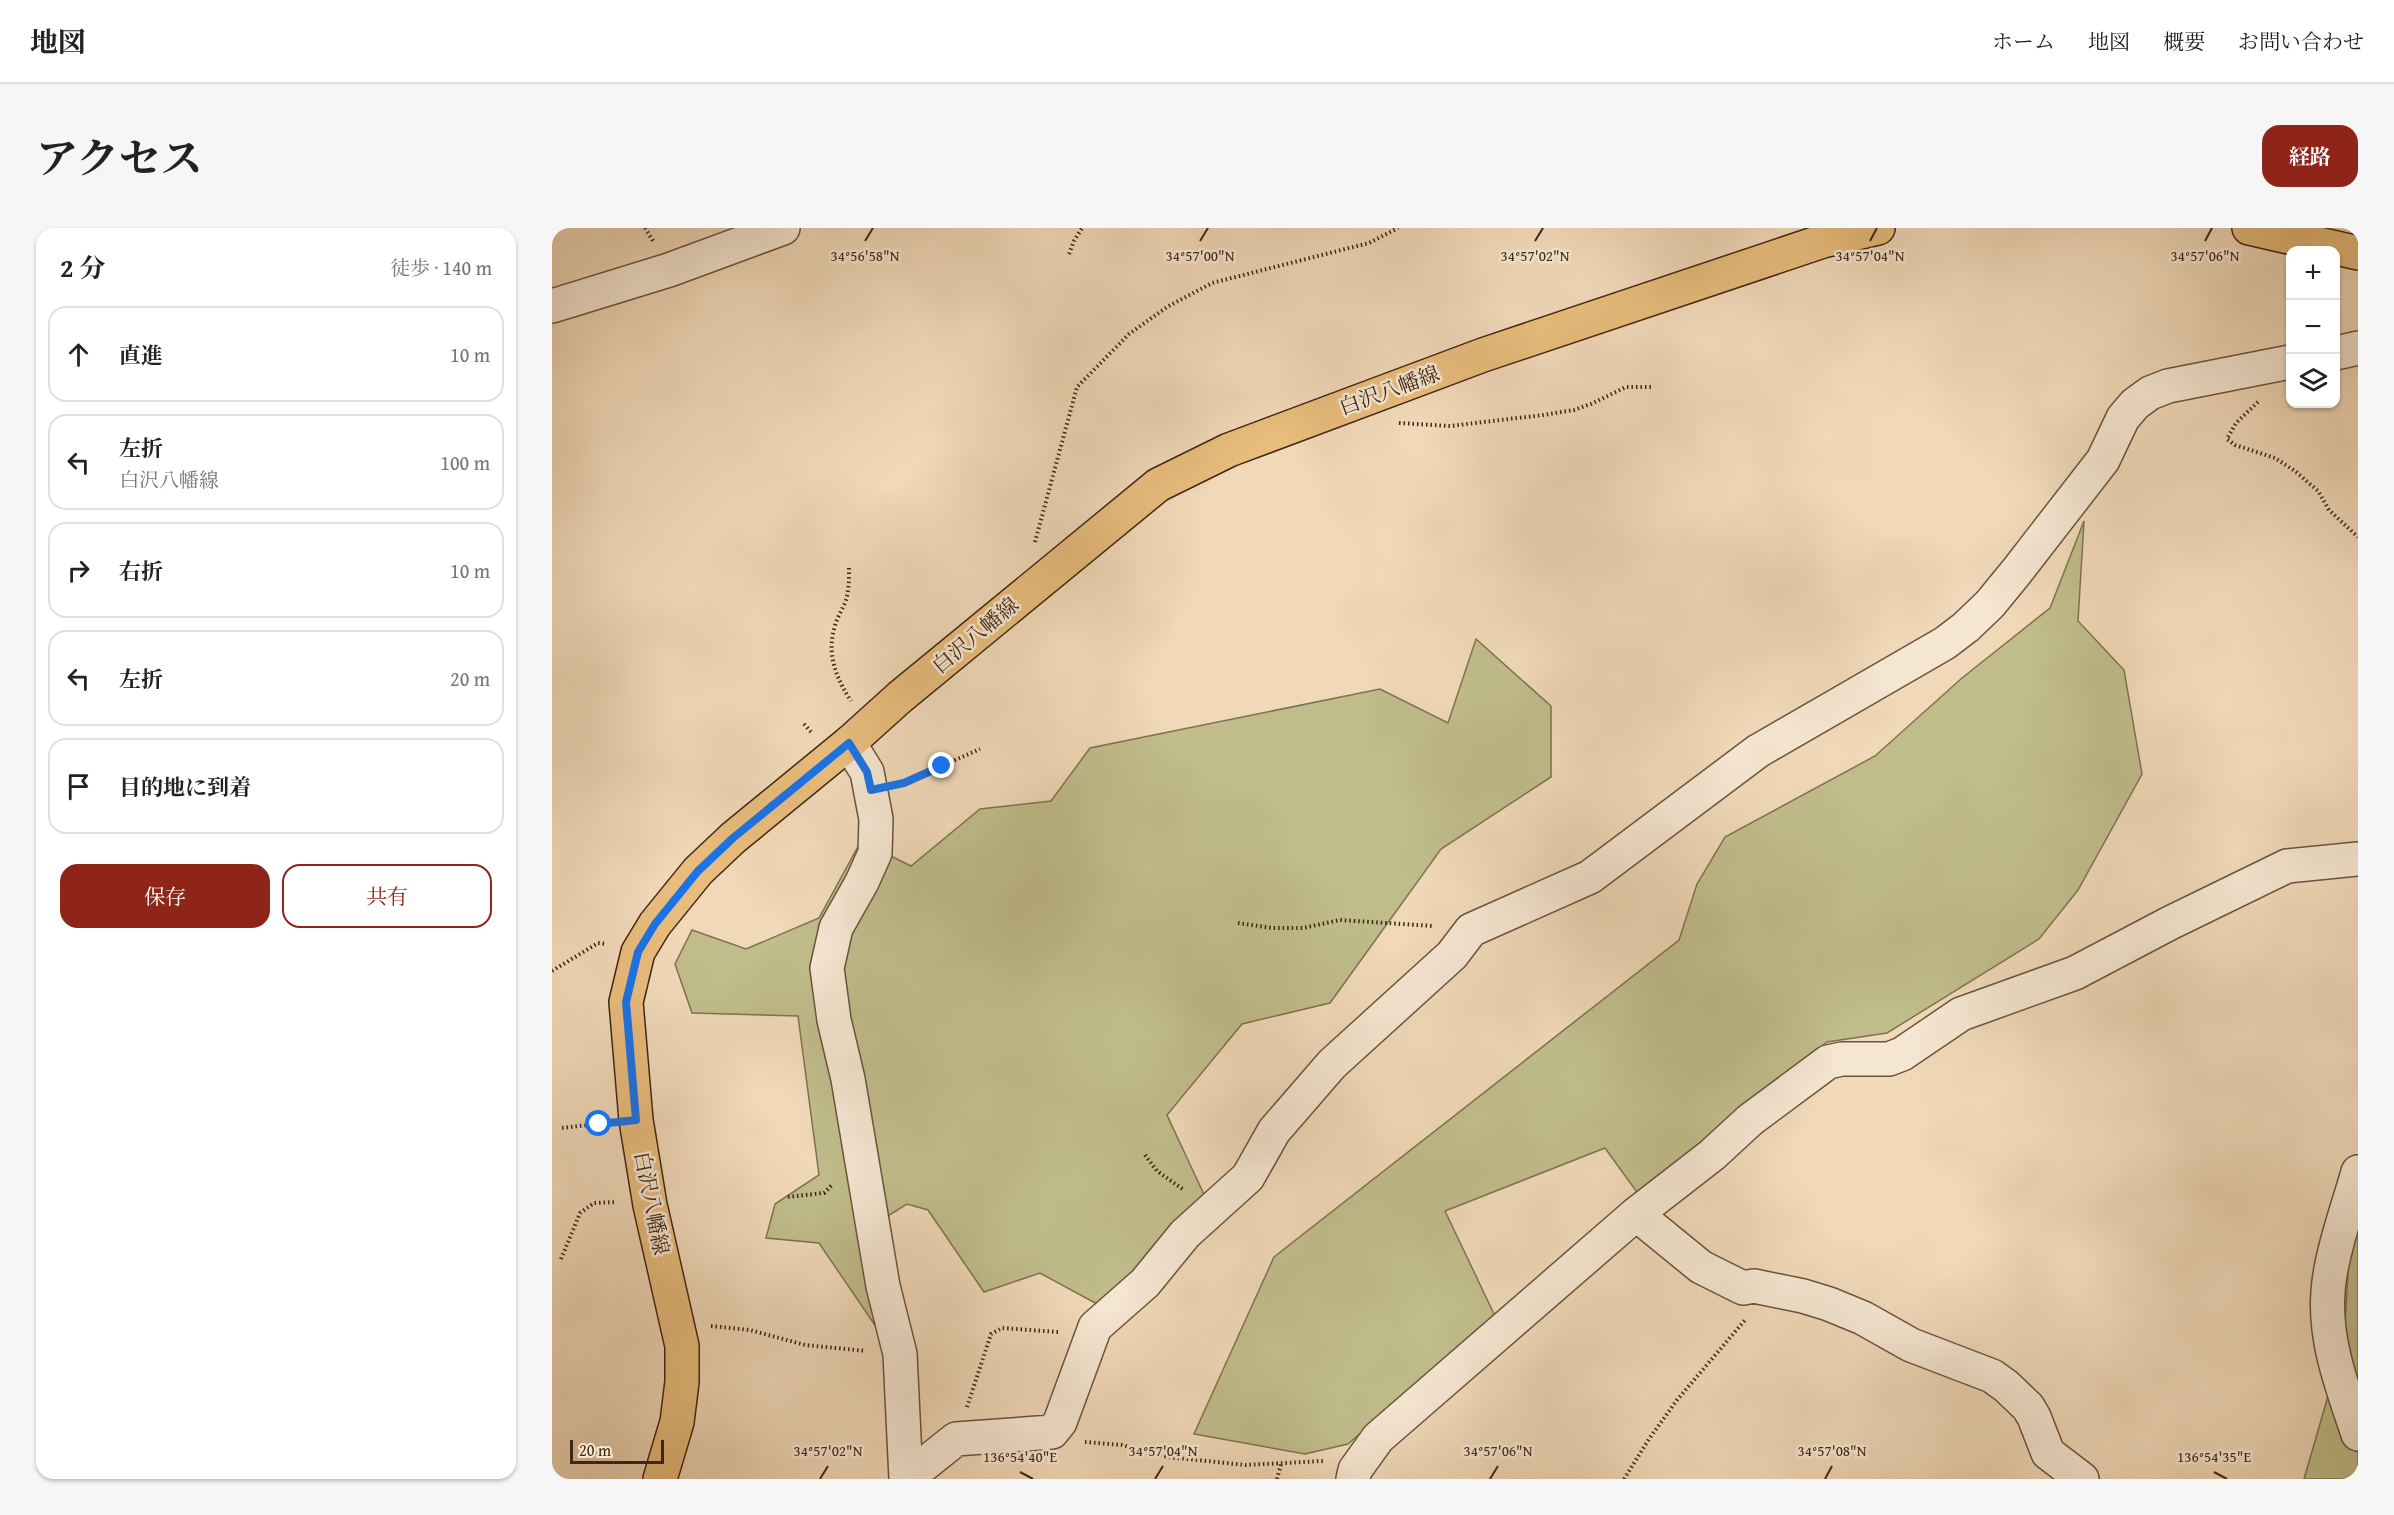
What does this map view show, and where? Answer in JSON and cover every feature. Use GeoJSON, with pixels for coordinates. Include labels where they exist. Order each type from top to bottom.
{"type":"FeatureCollection","features":[{"type":"Feature","properties":{"kind":"main road","name":"白沢八幡線"},"geometry":{"type":"LineString","coordinates":[[660,1479],[677,1422],[682,1382],[682,1346],[650,1205],[636,1120],[626,1002],[638,952],[655,924],[698,871],[733,838],[858,735],[900,697],[1158,485],[1229,450],[1494,351],[1823,241],[1878,228]]}},
{"type":"Feature","properties":{"kind":"main road"},"geometry":{"type":"LineString","coordinates":[[2249,228],[2358,253]]}},
{"type":"Feature","properties":{"kind":"street"},"geometry":{"type":"LineString","coordinates":[[552,306],[669,270],[783,228]]}},
{"type":"Feature","properties":{"kind":"street"},"geometry":{"type":"LineString","coordinates":[[2340,352],[2358,348]]}},
{"type":"Feature","properties":{"kind":"street"},"geometry":{"type":"LineString","coordinates":[[906,1479],[956,1439],[1052,1432],[1060,1422],[1095,1327],[1145,1283],[1185,1234],[1248,1177],[1274,1131],[1332,1064],[1452,955],[1471,930],[1590,877],[1758,751],[1936,649],[1966,627],[1990,604],[2103,460],[2123,418],[2135,404],[2150,393],[2168,386],[2286,363]]}},
{"type":"Feature","properties":{"kind":"street"},"geometry":{"type":"LineString","coordinates":[[858,735],[876,819],[875,853],[862,882],[836,928],[827,968],[834,1020],[849,1079],[883,1286],[898,1346],[906,1479]]}},
{"type":"Feature","properties":{"kind":"street"},"geometry":{"type":"LineString","coordinates":[[1357,1472],[1378,1438],[1636,1214],[1712,1155],[1750,1120],[1828,1062],[1842,1059],[1888,1059],[1902,1054],[1961,1014],[2075,973],[2288,866],[2358,859]]}},
{"type":"Feature","properties":{"kind":"street"},"geometry":{"type":"LineString","coordinates":[[2358,1172],[2328,1289],[2327,1310],[2338,1372],[2358,1434]]}},
{"type":"Feature","properties":{"kind":"street"},"geometry":{"type":"LineString","coordinates":[[1636,1214],[1701,1267],[1743,1288],[1754,1286],[1829,1304],[1863,1318],[1911,1345],[1992,1377],[2006,1386],[2028,1407],[2048,1453],[2082,1479]]}},
{"type":"Feature","properties":{"kind":"path"},"geometry":{"type":"LineString","coordinates":[[1069,254],[1082,228]]}},
{"type":"Feature","properties":{"kind":"path"},"geometry":{"type":"LineString","coordinates":[[1038,582],[1030,562],[1077,387],[1097,366],[1130,334],[1167,306],[1212,283],[1369,243],[1398,228]]}},
{"type":"Feature","properties":{"kind":"path"},"geometry":{"type":"LineString","coordinates":[[1392,423],[1450,426],[1543,415],[1574,410],[1626,387],[1653,387]]}},
{"type":"Feature","properties":{"kind":"path"},"geometry":{"type":"LineString","coordinates":[[2264,398],[2236,423],[2227,439],[2235,445],[2275,458],[2295,471],[2318,491],[2329,510],[2358,537]]}},
{"type":"Feature","properties":{"kind":"path"},"geometry":{"type":"LineString","coordinates":[[849,568],[846,601],[835,626],[831,644],[832,659],[858,735]]}},
{"type":"Feature","properties":{"kind":"path"},"geometry":{"type":"LineString","coordinates":[[871,790],[904,783],[980,749]]}},
{"type":"Feature","properties":{"kind":"path"},"geometry":{"type":"LineString","coordinates":[[1238,923],[1272,928],[1303,928],[1340,920],[1463,927],[1471,930]]}},
{"type":"Feature","properties":{"kind":"path"},"geometry":{"type":"LineString","coordinates":[[552,970],[598,943],[615,944],[638,952]]}},
{"type":"Feature","properties":{"kind":"path"},"geometry":{"type":"LineString","coordinates":[[561,1128],[636,1120]]}},
{"type":"Feature","properties":{"kind":"path"},"geometry":{"type":"LineString","coordinates":[[1145,1155],[1157,1171],[1213,1208]]}},
{"type":"Feature","properties":{"kind":"path"},"geometry":{"type":"LineString","coordinates":[[561,1259],[580,1213],[594,1203],[617,1202],[650,1205]]}},
{"type":"Feature","properties":{"kind":"path"},"geometry":{"type":"LineString","coordinates":[[1624,1479],[1677,1400],[1744,1323],[1750,1311],[1754,1286]]}},
{"type":"Feature","properties":{"kind":"path"},"geometry":{"type":"LineString","coordinates":[[677,1321],[750,1330],[805,1345],[870,1352],[898,1346]]}},
{"type":"Feature","properties":{"kind":"path"},"geometry":{"type":"LineString","coordinates":[[956,1439],[954,1433],[964,1418],[991,1334],[1002,1328],[1082,1333],[1091,1337]]}},
{"type":"Feature","properties":{"kind":"path"},"geometry":{"type":"LineString","coordinates":[[1052,1432],[1070,1441],[1122,1445],[1168,1457],[1246,1465],[1346,1460],[1357,1472]]}},
{"type":"Feature","properties":{"kind":"path"},"geometry":{"type":"LineString","coordinates":[[1277,1479],[1281,1464]]}},
{"type":"Feature","properties":{"kind":"shaded area"},"geometry":{"type":"Polygon","coordinates":[[[2084,521],[2078,621],[2124,670],[2142,774],[2078,890],[2039,939],[1887,1033],[1827,1042],[1639,1195],[1605,1148],[1445,1211],[1496,1318],[1348,1444],[1305,1454],[1194,1434],[1274,1257],[1679,940],[1697,884],[1725,837],[1875,756],[1962,678],[2050,608],[2084,521]]]}},
{"type":"Feature","properties":{"kind":"shaded area"},"geometry":{"type":"Polygon","coordinates":[[[1476,639],[1551,706],[1551,777],[1441,849],[1330,1003],[1242,1024],[1167,1115],[1208,1203],[1099,1305],[1040,1273],[984,1292],[928,1210],[907,1204],[860,1233],[883,1337],[819,1243],[766,1238],[775,1204],[819,1175],[798,1016],[692,1013],[675,964],[692,930],[746,949],[819,918],[861,841],[911,866],[980,809],[1051,801],[1090,748],[1380,689],[1448,723],[1476,639]]]}},
{"type":"Feature","properties":{"kind":"shaded area"},"geometry":{"type":"Polygon","coordinates":[[[2358,1226],[2358,1479],[2304,1479],[2344,1341],[2349,1256],[2358,1226]]]}},
{"type":"Feature","properties":{"kind":"route"},"geometry":{"type":"LineString","coordinates":[[599,1124],[636,1120],[626,1002],[638,952],[655,924],[698,871],[733,838],[849,743],[867,772],[871,790],[904,783],[942,766]]}}]}
